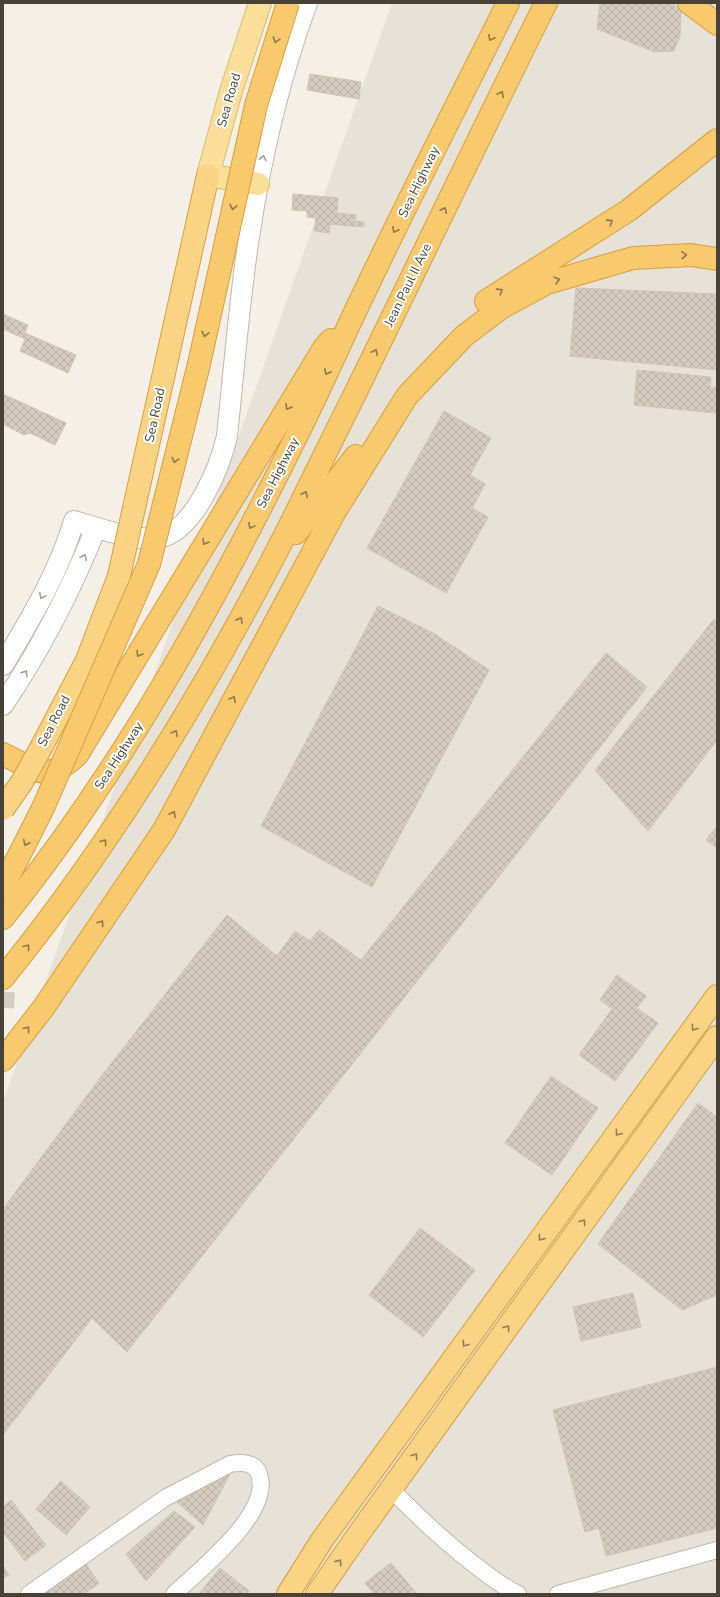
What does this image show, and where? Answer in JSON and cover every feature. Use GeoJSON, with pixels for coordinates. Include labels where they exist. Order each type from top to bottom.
{"type":"FeatureCollection","features":[{"type":"Feature","properties":{"kind":"highway"},"geometry":{"type":"LineString","coordinates":[[3,887],[43,808],[149,564],[199,364],[256,105],[288,3]]}},
{"type":"Feature","properties":{"kind":"highway","name":"Sea Highway"},"geometry":{"type":"LineString","coordinates":[[3,918],[77,821],[157,698],[252,522],[300,429],[364,293],[508,3]]}},
{"type":"Feature","properties":{"kind":"highway","name":"Jean Paul II Ave"},"geometry":{"type":"LineString","coordinates":[[269,567],[546,3]]}},
{"type":"Feature","properties":{"kind":"highway"},"geometry":{"type":"LineString","coordinates":[[689,3],[717,24]]}},
{"type":"Feature","properties":{"kind":"highway"},"geometry":{"type":"LineString","coordinates":[[3,1060],[44,1008],[164,830],[334,513],[407,396],[455,329],[488,299],[629,210],[717,140]]}},
{"type":"Feature","properties":{"kind":"highway","name":"Sea Road"},"geometry":{"type":"LineString","coordinates":[[3,809],[22,782],[87,660],[119,576],[208,175]]}},
{"type":"Feature","properties":{"kind":"highway"},"geometry":{"type":"LineString","coordinates":[[3,978],[65,897],[124,814],[166,748],[216,663],[269,567],[339,476],[407,396],[464,336],[501,308],[548,283],[633,258],[691,255],[717,258]]}},
{"type":"Feature","properties":{"kind":"highway"},"geometry":{"type":"LineString","coordinates":[[3,754],[38,771],[52,772],[64,767],[77,755],[324,348],[337,333],[352,320]]}},
{"type":"Feature","properties":{"kind":"highway"},"geometry":{"type":"LineString","coordinates":[[288,1594],[322,1540],[716,998]]}},
{"type":"Feature","properties":{"kind":"highway"},"geometry":{"type":"LineString","coordinates":[[317,1594],[717,1037]]}},
{"type":"Feature","properties":{"kind":"main road","name":"Sea Road"},"geometry":{"type":"LineString","coordinates":[[208,175],[230,91],[260,3]]}},
{"type":"Feature","properties":{"kind":"main road"},"geometry":{"type":"LineString","coordinates":[[208,175],[258,184]]}},
{"type":"Feature","properties":{"kind":"street"},"geometry":{"type":"LineString","coordinates":[[3,665],[22,633],[58,565],[68,542],[74,521],[134,537],[149,538],[164,536],[184,523],[191,516],[210,485],[227,436],[249,237],[258,184],[277,98],[295,35],[307,3]]}},
{"type":"Feature","properties":{"kind":"street"},"geometry":{"type":"LineString","coordinates":[[3,705],[39,650],[68,594],[96,528]]}},
{"type":"Feature","properties":{"kind":"street"},"geometry":{"type":"LineString","coordinates":[[29,1594],[165,1498],[230,1464],[242,1462],[258,1470],[261,1479],[261,1489],[252,1513],[228,1545],[174,1594]]}},
{"type":"Feature","properties":{"kind":"street"},"geometry":{"type":"LineString","coordinates":[[391,1489],[444,1540],[487,1574],[508,1589],[518,1594]]}},
{"type":"Feature","properties":{"kind":"street"},"geometry":{"type":"LineString","coordinates":[[558,1594],[717,1550]]}},
{"type":"Feature","properties":{"kind":"shaded area"},"geometry":{"type":"Polygon","coordinates":[[[392,3],[717,3],[717,1594],[3,1594],[3,1102],[392,3]]]}},
{"type":"Feature","properties":{"kind":"building"},"geometry":{"type":"Polygon","coordinates":[[[600,3],[672,3],[681,10],[680,36],[674,51],[655,52],[597,29],[600,3]]]}},
{"type":"Feature","properties":{"kind":"building"},"geometry":{"type":"Polygon","coordinates":[[[310,74],[361,82],[359,99],[307,90],[310,74]]]}},
{"type":"Feature","properties":{"kind":"building"},"geometry":{"type":"Polygon","coordinates":[[[293,194],[338,198],[337,213],[356,215],[355,221],[364,222],[364,227],[330,224],[329,233],[314,231],[316,218],[307,217],[307,211],[292,210],[293,194]]]}},
{"type":"Feature","properties":{"kind":"building"},"geometry":{"type":"Polygon","coordinates":[[[576,288],[717,294],[717,370],[570,356],[576,288]]]}},
{"type":"Feature","properties":{"kind":"building"},"geometry":{"type":"Polygon","coordinates":[[[3,314],[28,325],[25,333],[76,355],[68,373],[20,351],[25,339],[3,329],[3,314]]]}},
{"type":"Feature","properties":{"kind":"building"},"geometry":{"type":"Polygon","coordinates":[[[637,370],[711,377],[710,387],[717,388],[717,413],[634,405],[637,370]]]}},
{"type":"Feature","properties":{"kind":"building"},"geometry":{"type":"Polygon","coordinates":[[[3,394],[66,423],[55,445],[30,433],[24,435],[3,424],[3,394]]]}},
{"type":"Feature","properties":{"kind":"building"},"geometry":{"type":"Polygon","coordinates":[[[444,411],[491,438],[470,475],[485,484],[472,508],[488,517],[446,593],[367,548],[444,411]]]}},
{"type":"Feature","properties":{"kind":"building"},"geometry":{"type":"Polygon","coordinates":[[[378,606],[433,633],[489,670],[372,887],[261,826],[378,606]]]}},
{"type":"Feature","properties":{"kind":"building"},"geometry":{"type":"Polygon","coordinates":[[[714,619],[717,622],[717,740],[648,831],[595,770],[714,619]]]}},
{"type":"Feature","properties":{"kind":"building"},"geometry":{"type":"Polygon","coordinates":[[[606,653],[647,687],[127,1352],[92,1318],[3,1435],[3,1209],[100,1078],[227,915],[277,956],[295,931],[310,941],[319,930],[361,960],[606,653]]]}},
{"type":"Feature","properties":{"kind":"building"},"geometry":{"type":"Polygon","coordinates":[[[717,826],[717,848],[706,840],[717,826]]]}},
{"type":"Feature","properties":{"kind":"building"},"geometry":{"type":"Polygon","coordinates":[[[617,975],[646,996],[637,1008],[658,1023],[615,1081],[579,1055],[612,1009],[600,1000],[617,975]]]}},
{"type":"Feature","properties":{"kind":"building"},"geometry":{"type":"Polygon","coordinates":[[[551,1076],[598,1108],[552,1175],[505,1143],[551,1076]]]}},
{"type":"Feature","properties":{"kind":"building"},"geometry":{"type":"Polygon","coordinates":[[[698,1103],[717,1117],[717,1295],[682,1310],[598,1244],[698,1103]]]}},
{"type":"Feature","properties":{"kind":"building"},"geometry":{"type":"Polygon","coordinates":[[[420,1228],[475,1270],[423,1337],[369,1295],[420,1228]]]}},
{"type":"Feature","properties":{"kind":"building"},"geometry":{"type":"Polygon","coordinates":[[[633,1293],[641,1327],[581,1341],[573,1307],[633,1293]]]}},
{"type":"Feature","properties":{"kind":"building"},"geometry":{"type":"Polygon","coordinates":[[[717,1367],[717,1528],[606,1556],[599,1528],[585,1532],[553,1410],[717,1367]]]}},
{"type":"Feature","properties":{"kind":"building"},"geometry":{"type":"Polygon","coordinates":[[[234,1466],[203,1525],[171,1497],[234,1466]]]}},
{"type":"Feature","properties":{"kind":"building"},"geometry":{"type":"Polygon","coordinates":[[[61,1481],[90,1507],[66,1535],[36,1509],[61,1481]]]}},
{"type":"Feature","properties":{"kind":"building"},"geometry":{"type":"Polygon","coordinates":[[[11,1500],[46,1545],[25,1561],[3,1532],[3,1507],[11,1500]]]}},
{"type":"Feature","properties":{"kind":"building"},"geometry":{"type":"Polygon","coordinates":[[[174,1511],[195,1527],[146,1581],[126,1554],[174,1511]]]}},
{"type":"Feature","properties":{"kind":"building"},"geometry":{"type":"Polygon","coordinates":[[[85,1563],[99,1583],[84,1594],[47,1594],[46,1591],[85,1563]]]}},
{"type":"Feature","properties":{"kind":"building"},"geometry":{"type":"Polygon","coordinates":[[[391,1563],[417,1594],[374,1594],[365,1583],[391,1563]]]}},
{"type":"Feature","properties":{"kind":"building"},"geometry":{"type":"Polygon","coordinates":[[[3,1566],[9,1575],[3,1578],[3,1566]]]}},
{"type":"Feature","properties":{"kind":"building"},"geometry":{"type":"Polygon","coordinates":[[[220,1568],[249,1591],[246,1594],[199,1594],[220,1568]]]}},
{"type":"Feature","properties":{"kind":"tunnel"},"geometry":{"type":"LineString","coordinates":[[3,959],[5,967],[3,1008]]}}]}
